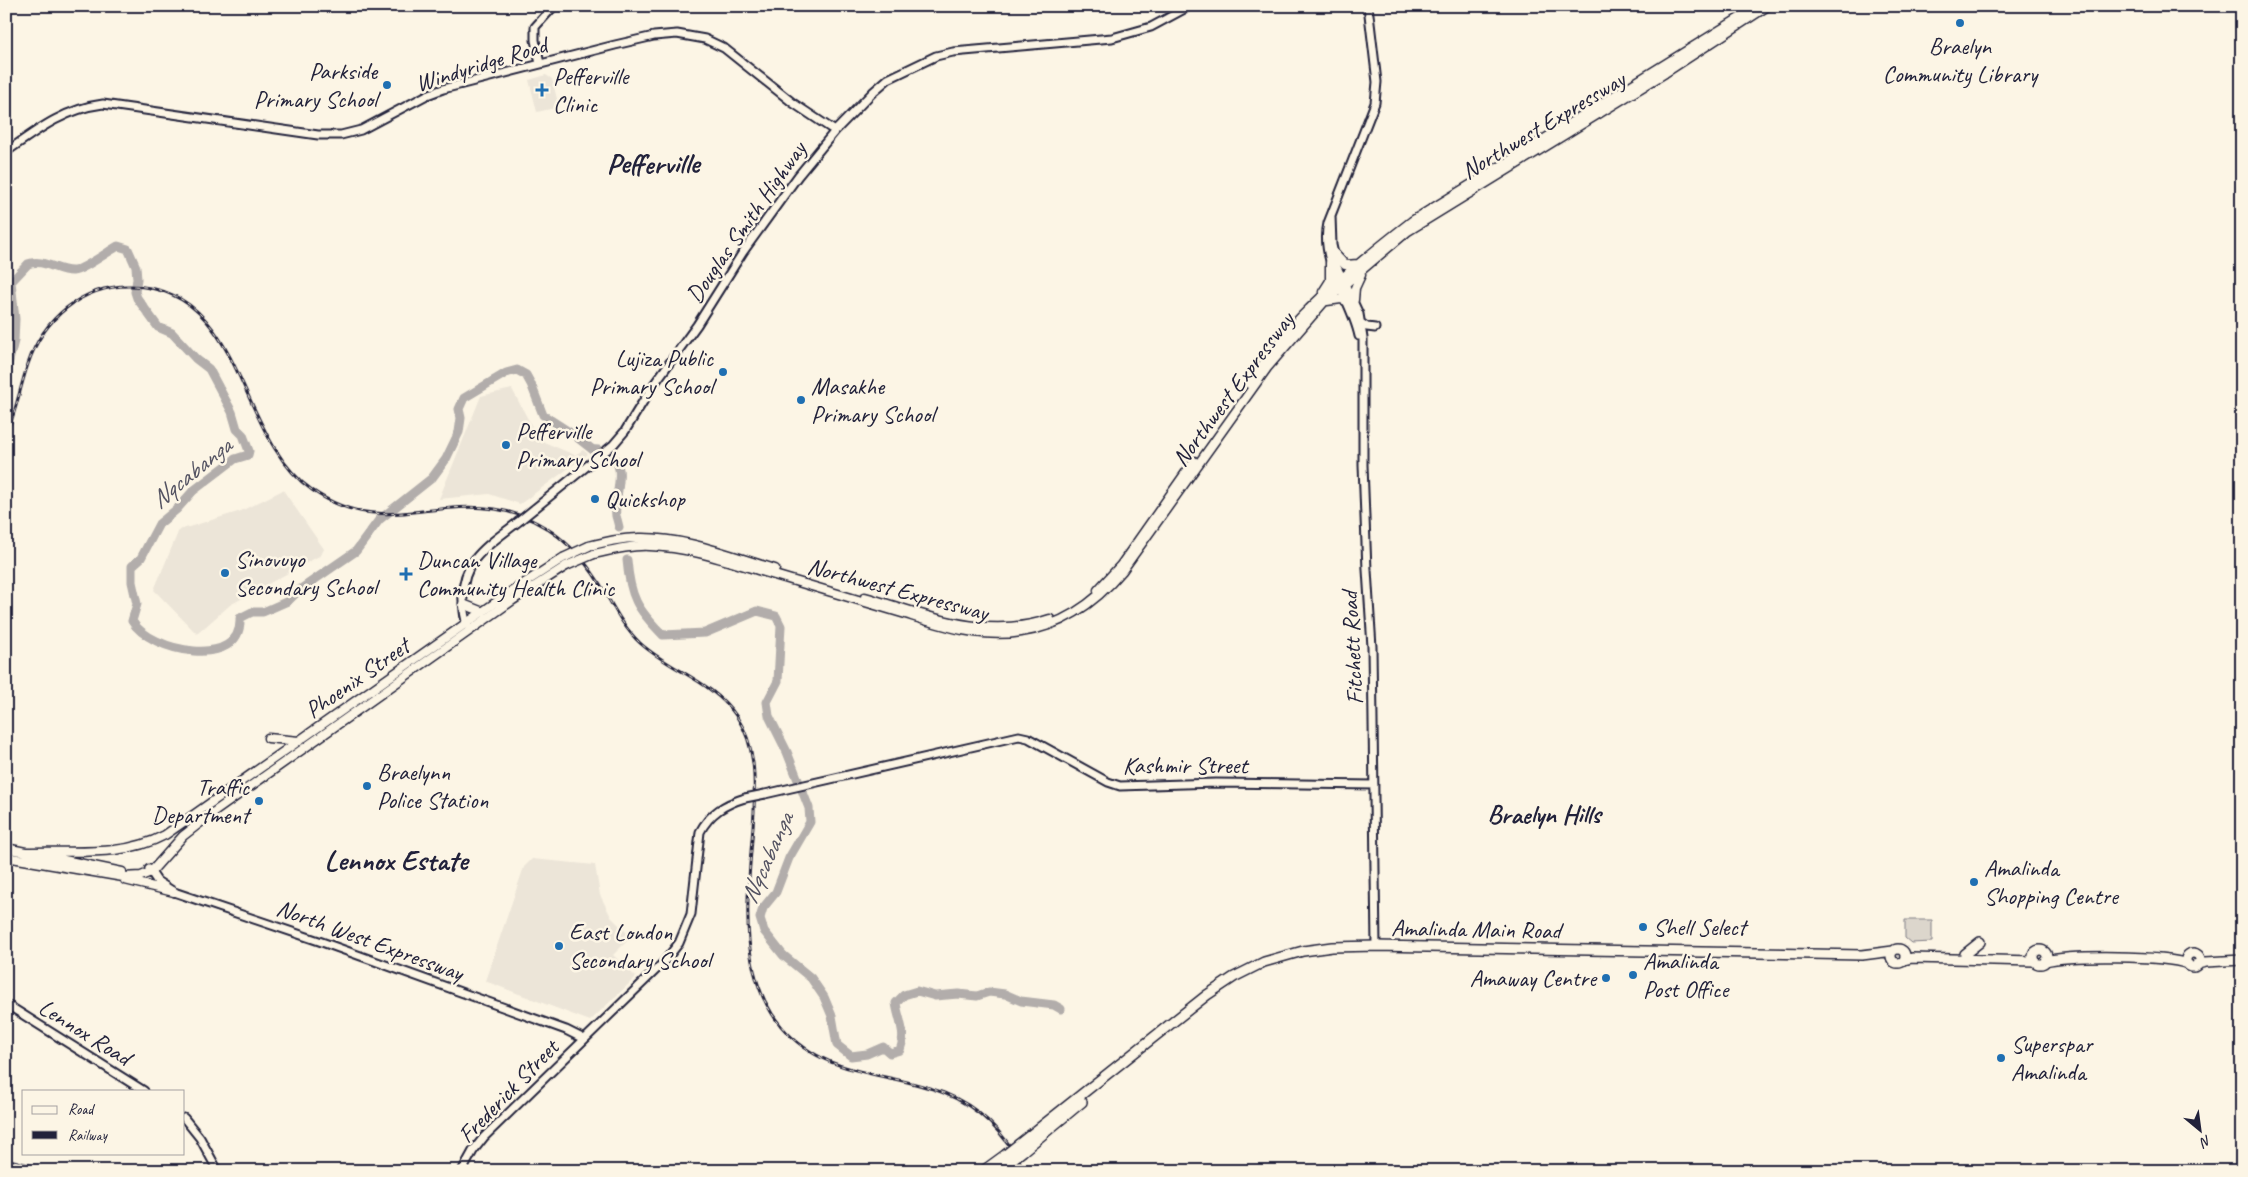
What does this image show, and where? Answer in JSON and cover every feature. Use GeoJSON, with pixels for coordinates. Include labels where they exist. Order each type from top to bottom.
{"type":"FeatureCollection","features":[{"type":"Feature","properties":{"kind":"main road","name":"Northwest Expressway"},"geometry":{"type":"LineString","coordinates":[[708,552],[942,620],[974,627],[1018,628],[1057,617],[1091,596],[1121,565],[1263,365],[1309,308],[1342,283],[1412,221],[1759,6]]}},
{"type":"Feature","properties":{"kind":"main road","name":"Northwest Expressway"},"geometry":{"type":"LineString","coordinates":[[1362,266],[1408,231],[1437,212],[1665,73],[1768,6]]}},
{"type":"Feature","properties":{"kind":"main road"},"geometry":{"type":"LineString","coordinates":[[1325,301],[1341,299],[1351,301],[1362,266],[1345,265],[1334,253]]}},
{"type":"Feature","properties":{"kind":"main road"},"geometry":{"type":"LineString","coordinates":[[1309,308],[1328,285],[1331,277],[1330,263]]}},
{"type":"Feature","properties":{"kind":"main road","name":"Northwest Expressway"},"geometry":{"type":"LineString","coordinates":[[708,552],[970,632],[989,634],[1020,633],[1058,622],[1094,600],[1122,571],[1267,368],[1342,283]]}},
{"type":"Feature","properties":{"kind":"main road","name":"Phoenix Street"},"geometry":{"type":"LineString","coordinates":[[150,870],[183,836],[207,817],[468,627],[482,612],[563,558],[589,546],[621,539],[639,538],[667,540],[708,552]]}},
{"type":"Feature","properties":{"kind":"main road","name":"Phoenix Street"},"geometry":{"type":"LineString","coordinates":[[26,852],[96,851],[136,848],[156,840],[468,627],[566,566],[594,554],[620,548],[649,546],[708,552]]}},
{"type":"Feature","properties":{"kind":"main road"},"geometry":{"type":"LineString","coordinates":[[463,604],[482,612]]}},
{"type":"Feature","properties":{"kind":"main road"},"geometry":{"type":"LineString","coordinates":[[268,738],[299,741]]}},
{"type":"Feature","properties":{"kind":"main road"},"geometry":{"type":"LineString","coordinates":[[6,857],[115,876],[135,877],[150,870],[182,824]]}},
{"type":"Feature","properties":{"kind":"main road"},"geometry":{"type":"LineString","coordinates":[[6,848],[126,873],[150,870]]}},
{"type":"Feature","properties":{"kind":"main road"},"geometry":{"type":"LineString","coordinates":[[79,870],[174,892]]}},
{"type":"Feature","properties":{"kind":"main road"},"geometry":{"type":"LineString","coordinates":[[1965,954],[1980,942]]}},
{"type":"Feature","properties":{"kind":"main road","name":"Amalinda Main Road"},"geometry":{"type":"LineString","coordinates":[[983,1171],[1007,1158],[1098,1089],[1124,1063],[1206,995],[1264,962],[1303,951],[1332,947],[1376,946],[1893,956],[1899,948],[1904,956],[1912,958],[2034,957]]}},
{"type":"Feature","properties":{"kind":"main road","name":"Amalinda Main Road"},"geometry":{"type":"LineString","coordinates":[[1904,956],[1965,954],[2034,957]]}},
{"type":"Feature","properties":{"kind":"main road","name":"Amalinda Main Road"},"geometry":{"type":"LineString","coordinates":[[2034,957],[2038,964],[2045,957],[2237,960]]}},
{"type":"Feature","properties":{"kind":"main road","name":"Amalinda Main Road"},"geometry":{"type":"LineString","coordinates":[[996,1171],[1007,1158]]}},
{"type":"Feature","properties":{"kind":"street"},"geometry":{"type":"LineString","coordinates":[[540,64],[535,40],[535,27],[554,6]]}},
{"type":"Feature","properties":{"kind":"street","name":"Douglas Smith Highway"},"geometry":{"type":"LineString","coordinates":[[468,627],[463,604],[463,580],[469,566],[480,553],[606,451],[625,431],[656,380],[698,325],[743,252],[810,161],[835,131],[881,84],[895,75],[936,56],[972,49],[1112,38],[1151,27],[1190,6]]}},
{"type":"Feature","properties":{"kind":"street","name":"Fitchett Road"},"geometry":{"type":"LineString","coordinates":[[1368,6],[1377,82],[1375,103],[1328,222],[1326,240],[1330,263],[1362,323],[1364,348],[1363,464],[1372,647],[1376,946]]}},
{"type":"Feature","properties":{"kind":"street","name":"Windyridge Road"},"geometry":{"type":"LineString","coordinates":[[6,152],[63,115],[77,109],[103,104],[318,135],[341,135],[361,130],[435,92],[654,36],[691,35],[724,48],[793,103],[835,131]]}},
{"type":"Feature","properties":{"kind":"street","name":"Fitchett Road"},"geometry":{"type":"LineString","coordinates":[[1331,216],[1334,253],[1342,283]]}},
{"type":"Feature","properties":{"kind":"street","name":"Fitchett Road"},"geometry":{"type":"LineString","coordinates":[[1351,301],[1364,348]]}},
{"type":"Feature","properties":{"kind":"street"},"geometry":{"type":"LineString","coordinates":[[1362,323],[1367,327],[1375,328]]}},
{"type":"Feature","properties":{"kind":"street","name":"Kashmir Street"},"geometry":{"type":"LineString","coordinates":[[745,798],[1019,736],[1028,738],[1108,782],[1120,786],[1216,783],[1374,785]]}},
{"type":"Feature","properties":{"kind":"street","name":"Frederick Street"},"geometry":{"type":"LineString","coordinates":[[462,1171],[473,1151],[484,1137],[664,962],[678,943],[691,914],[700,832],[707,820],[719,808],[745,798]]}},
{"type":"Feature","properties":{"kind":"street","name":"North West Expressway"},"geometry":{"type":"LineString","coordinates":[[150,870],[157,881],[174,892],[328,944],[566,1030],[584,1039]]}},
{"type":"Feature","properties":{"kind":"street","name":"Lennox Road"},"geometry":{"type":"LineString","coordinates":[[6,1004],[142,1090]]}},
{"type":"Feature","properties":{"kind":"street"},"geometry":{"type":"LineString","coordinates":[[185,1119],[200,1138],[218,1171]]}},
{"type":"Feature","properties":{"kind":"shaded area"},"geometry":{"type":"Polygon","coordinates":[[[546,75],[552,79],[559,107],[537,112],[529,80],[546,75]]]}},
{"type":"Feature","properties":{"kind":"shaded area","name":"Pefferville Primary School"},"geometry":{"type":"Polygon","coordinates":[[[512,389],[539,440],[575,455],[583,450],[588,454],[520,504],[489,494],[439,499],[481,396],[512,389]]]}},
{"type":"Feature","properties":{"kind":"shaded area","name":"Sinovuyo Secondary School"},"geometry":{"type":"Polygon","coordinates":[[[283,490],[324,549],[321,555],[230,605],[197,634],[154,590],[179,530],[241,511],[283,490]]]}},
{"type":"Feature","properties":{"kind":"shaded area","name":"East London Secondary School"},"geometry":{"type":"Polygon","coordinates":[[[532,859],[595,865],[600,895],[611,917],[631,937],[613,955],[636,977],[590,1021],[485,981],[524,867],[532,859]]]}},
{"type":"Feature","properties":{"kind":"shaded area"},"geometry":{"type":"Polygon","coordinates":[[[1905,920],[1932,920],[1932,942],[1911,943],[1905,938],[1905,920]]]}},
{"type":"Feature","properties":{"kind":"waterway","name":"Nqcabanga"},"geometry":{"type":"LineString","coordinates":[[6,383],[14,341],[15,319],[11,282],[28,264],[39,263],[73,271],[118,246],[128,249],[136,267],[135,292],[137,298],[158,327],[172,333],[196,359],[209,369],[232,412],[237,429],[243,435],[249,451],[248,455],[235,459],[193,491],[177,509],[159,524],[141,558],[132,566],[132,582],[137,604],[132,621],[142,632],[157,641],[175,648],[194,651],[212,650],[227,645],[237,635],[240,618],[252,612],[263,612],[288,601],[298,591],[356,551],[379,520],[432,478],[446,459],[459,432],[461,418],[459,409],[464,398],[506,373],[517,370],[526,375],[543,415],[593,450],[603,451],[615,459],[619,473],[616,508],[619,527]]}},
{"type":"Feature","properties":{"kind":"waterway","name":"Nqcabanga"},"geometry":{"type":"LineString","coordinates":[[627,560],[630,584],[636,602],[647,618],[663,635],[705,633],[757,611],[776,616],[781,626],[778,681],[767,702],[769,716],[787,752],[809,808],[810,822],[789,858],[776,892],[763,908],[760,918],[764,931],[783,955],[811,978],[824,997],[832,1016],[837,1045],[851,1056],[867,1054],[883,1047],[890,1053],[900,1050],[903,1038],[896,1003],[904,995],[917,991],[935,996],[958,994],[977,996],[989,992],[1005,994],[1021,1001],[1054,1005],[1061,1009]]}},
{"type":"Feature","properties":{"kind":"railway"},"geometry":{"type":"LineString","coordinates":[[6,435],[28,364],[35,348],[54,319],[81,298],[96,291],[113,287],[131,286],[169,293],[197,311],[219,337],[236,368],[267,436],[287,466],[312,490],[336,504],[359,511],[381,514],[447,508],[495,509],[529,519],[558,536],[571,547],[593,574],[634,637],[652,653],[716,694],[737,717],[743,728],[751,751],[754,775],[754,812],[748,895],[750,951],[756,978],[766,1003],[781,1026],[799,1043],[817,1056],[858,1071],[922,1086],[958,1099],[992,1124],[1010,1146],[1025,1171]]}},
{"type":"Feature","properties":{"kind":"railway"},"geometry":{"type":"LineString","coordinates":[[6,1159],[51,1171]]}},
{"type":"Feature","properties":{"kind":"place","name":"Braelyn Community Library"},"geometry":{"type":"Point","coordinates":[1960,23]}},
{"type":"Feature","properties":{"kind":"place","name":"Parkside Primary School"},"geometry":{"type":"Point","coordinates":[387,85]}},
{"type":"Feature","properties":{"kind":"place","name":"Pefferville Clinic"},"geometry":{"type":"Point","coordinates":[542,90]}},
{"type":"Feature","properties":{"kind":"place","name":"Lujiza Public Primary School"},"geometry":{"type":"Point","coordinates":[723,372]}},
{"type":"Feature","properties":{"kind":"place","name":"Masakhe Primary School"},"geometry":{"type":"Point","coordinates":[801,400]}},
{"type":"Feature","properties":{"kind":"place","name":"Pefferville Primary School"},"geometry":{"type":"Point","coordinates":[506,445]}},
{"type":"Feature","properties":{"kind":"place","name":"Quickshop"},"geometry":{"type":"Point","coordinates":[595,499]}},
{"type":"Feature","properties":{"kind":"place","name":"Sinovuyo Secondary School"},"geometry":{"type":"Point","coordinates":[225,573]}},
{"type":"Feature","properties":{"kind":"place","name":"Duncan Village Community Health Clinic"},"geometry":{"type":"Point","coordinates":[406,574]}},
{"type":"Feature","properties":{"kind":"place","name":"Braelynn Police Station"},"geometry":{"type":"Point","coordinates":[367,786]}},
{"type":"Feature","properties":{"kind":"place","name":"Traffic Department"},"geometry":{"type":"Point","coordinates":[259,801]}},
{"type":"Feature","properties":{"kind":"place","name":"Amalinda Shopping Centre"},"geometry":{"type":"Point","coordinates":[1974,882]}},
{"type":"Feature","properties":{"kind":"place","name":"Shell Select"},"geometry":{"type":"Point","coordinates":[1643,927]}},
{"type":"Feature","properties":{"kind":"place","name":"East London Secondary School"},"geometry":{"type":"Point","coordinates":[559,946]}},
{"type":"Feature","properties":{"kind":"place","name":"Amalinda Post Office"},"geometry":{"type":"Point","coordinates":[1633,975]}},
{"type":"Feature","properties":{"kind":"place","name":"Amaway Centre"},"geometry":{"type":"Point","coordinates":[1606,978]}},
{"type":"Feature","properties":{"kind":"place","name":"Superspar Amalinda"},"geometry":{"type":"Point","coordinates":[2001,1058]}},
{"type":"Feature","properties":{"kind":"district","name":"Pefferville"},"geometry":{"type":"Point","coordinates":[653,163]}},
{"type":"Feature","properties":{"kind":"district","name":"Braelyn Hills"},"geometry":{"type":"Point","coordinates":[1544,814]}},
{"type":"Feature","properties":{"kind":"district","name":"Lennox Estate"},"geometry":{"type":"Point","coordinates":[396,860]}}]}
